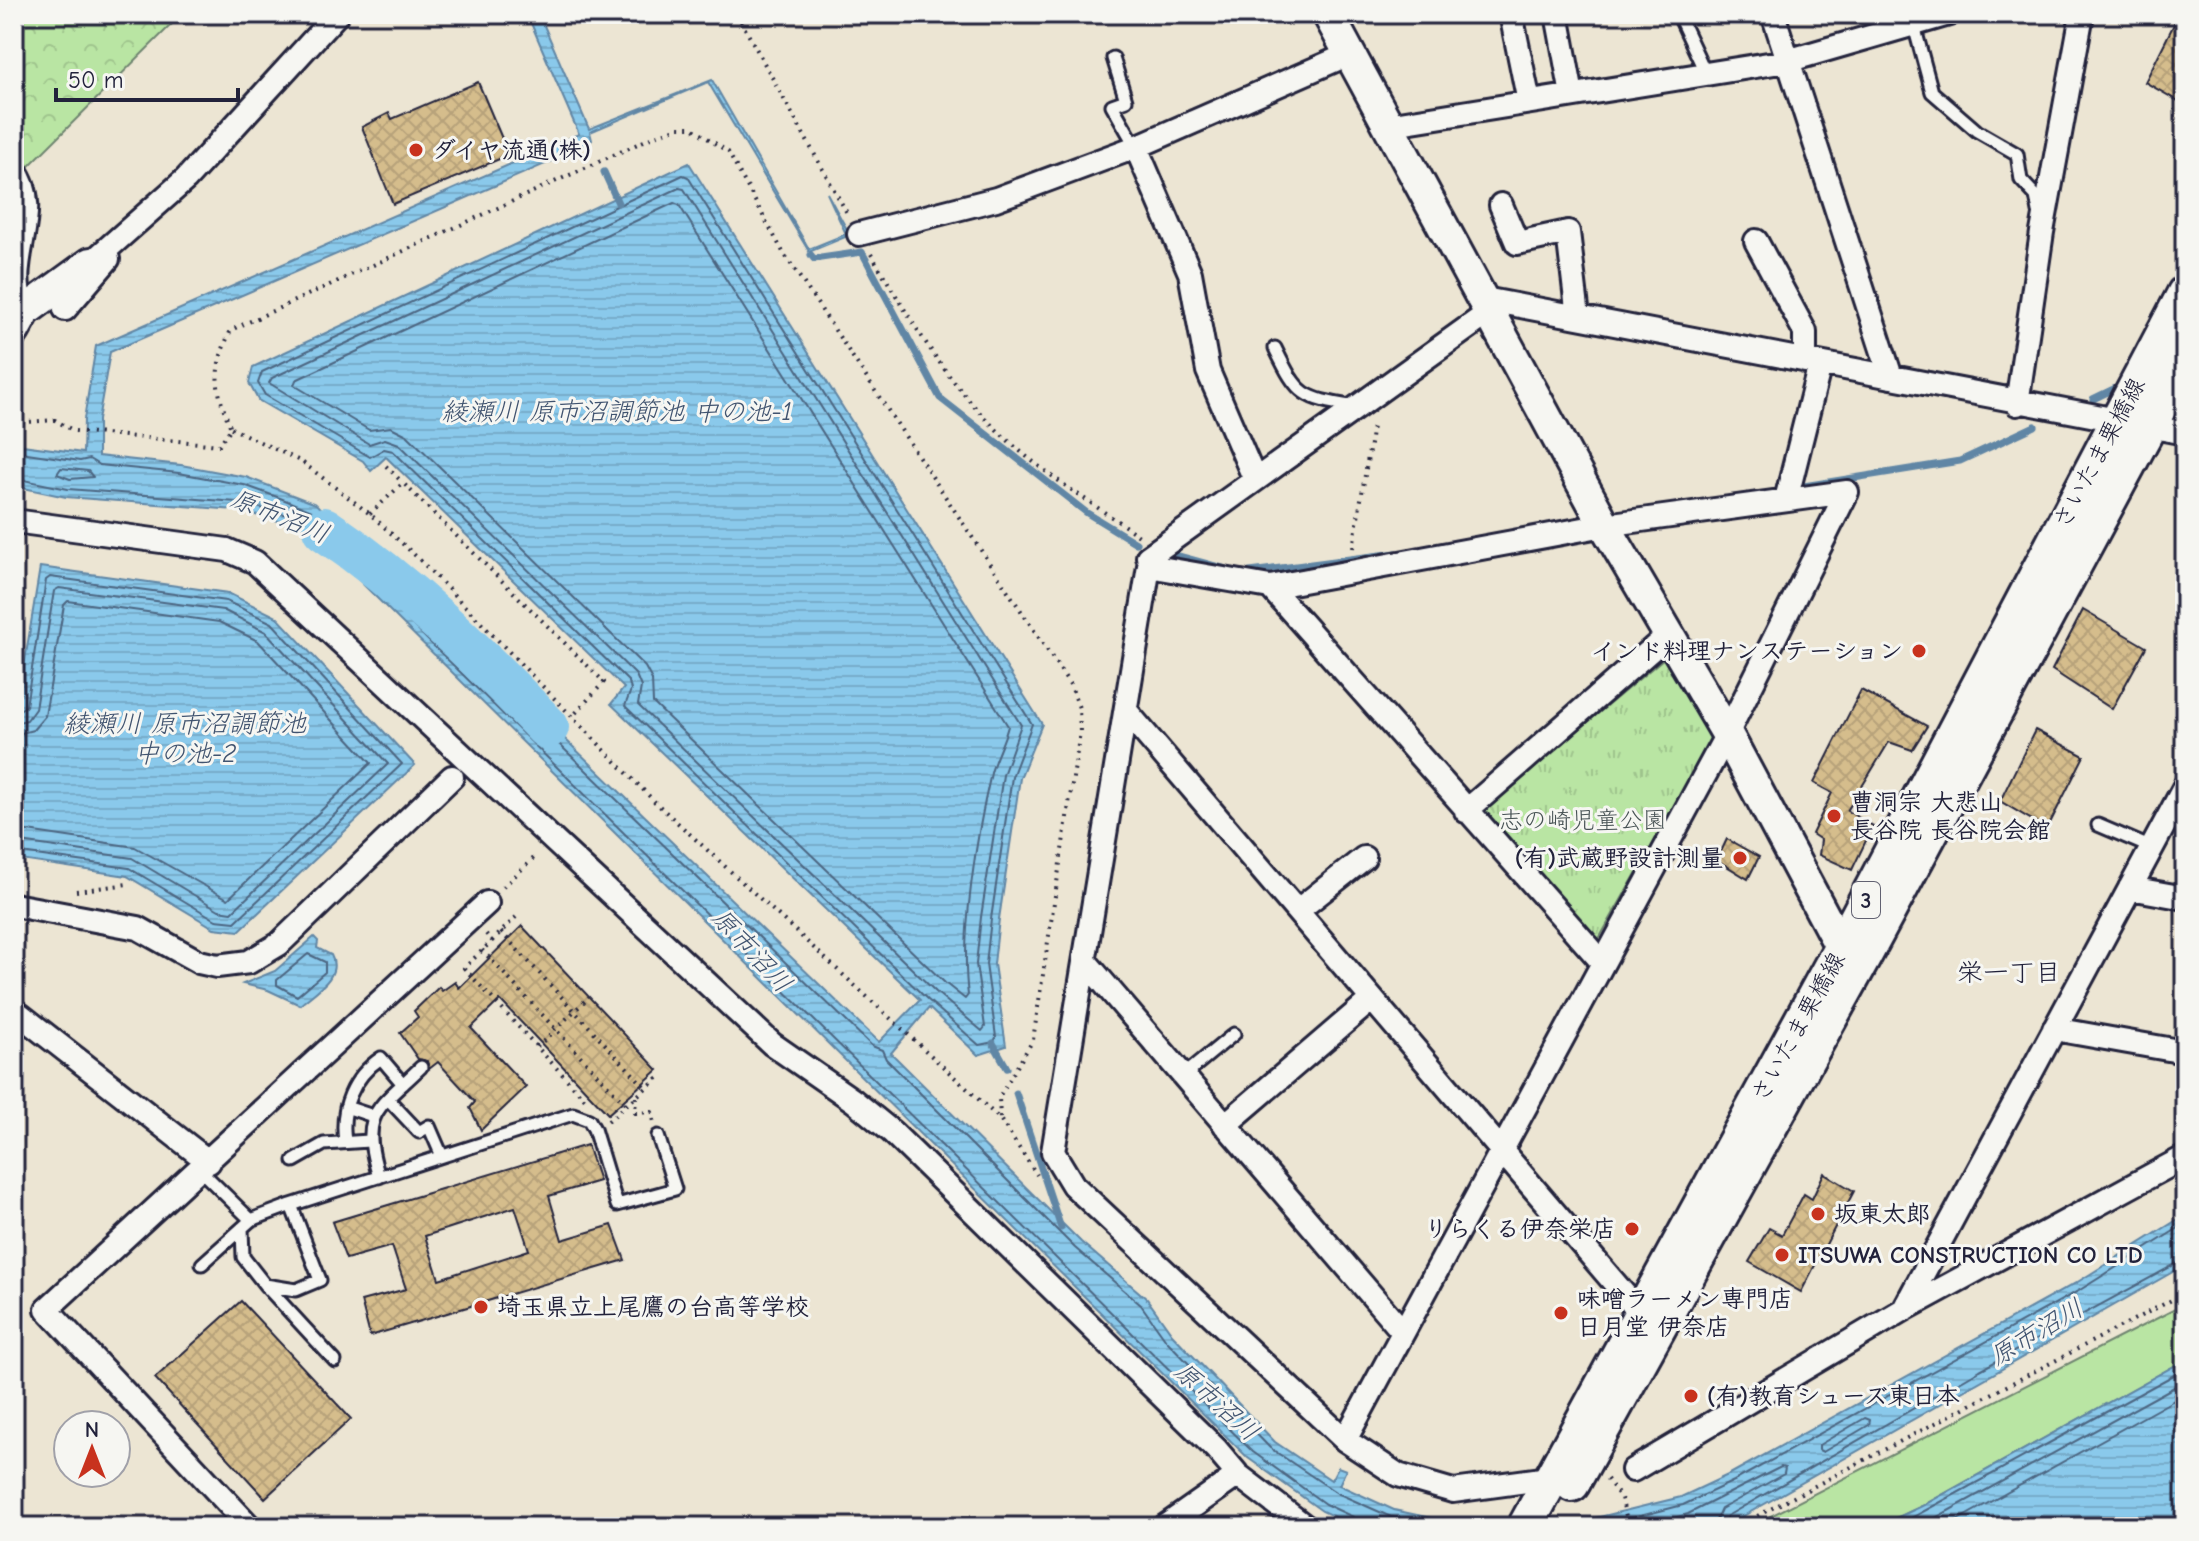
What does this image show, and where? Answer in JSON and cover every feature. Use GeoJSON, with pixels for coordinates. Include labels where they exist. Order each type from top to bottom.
{"type":"FeatureCollection","features":[{"type":"Feature","properties":{"kind":"main road","name":"さいたま栗橋線"},"geometry":{"type":"LineString","coordinates":[[1545,1507],[1852,953],[2131,425],[2185,293]]}},
{"type":"Feature","properties":{"kind":"main road","name":"さいたま栗橋線"},"geometry":{"type":"LineString","coordinates":[[2131,425],[2185,359]]}},
{"type":"Feature","properties":{"kind":"street"},"geometry":{"type":"LineString","coordinates":[[20,321],[186,179],[337,14]]}},
{"type":"Feature","properties":{"kind":"street"},"geometry":{"type":"LineString","coordinates":[[1328,14],[1347,55],[1487,305],[1602,520],[1852,953]]}},
{"type":"Feature","properties":{"kind":"street"},"geometry":{"type":"LineString","coordinates":[[1511,14],[1529,102]]}},
{"type":"Feature","properties":{"kind":"street"},"geometry":{"type":"LineString","coordinates":[[1557,14],[1572,95]]}},
{"type":"Feature","properties":{"kind":"street"},"geometry":{"type":"LineString","coordinates":[[1773,14],[1891,377]]}},
{"type":"Feature","properties":{"kind":"street"},"geometry":{"type":"LineString","coordinates":[[1387,125],[1787,61],[1912,19],[1949,14]]}},
{"type":"Feature","properties":{"kind":"street"},"geometry":{"type":"LineString","coordinates":[[2017,404],[2042,232],[2082,14]]}},
{"type":"Feature","properties":{"kind":"street"},"geometry":{"type":"LineString","coordinates":[[859,234],[996,199],[1136,147],[1347,55]]}},
{"type":"Feature","properties":{"kind":"street"},"geometry":{"type":"LineString","coordinates":[[1136,147],[1190,273],[1208,371],[1255,480]]}},
{"type":"Feature","properties":{"kind":"street"},"geometry":{"type":"LineString","coordinates":[[14,169],[21,178],[26,202],[25,230],[14,279],[20,321]]}},
{"type":"Feature","properties":{"kind":"street"},"geometry":{"type":"LineString","coordinates":[[1501,205],[1517,243],[1568,232],[1578,317]]}},
{"type":"Feature","properties":{"kind":"street"},"geometry":{"type":"LineString","coordinates":[[65,309],[102,271],[121,237]]}},
{"type":"Feature","properties":{"kind":"street"},"geometry":{"type":"LineString","coordinates":[[1756,241],[1805,332],[1812,363],[1788,492]]}},
{"type":"Feature","properties":{"kind":"street"},"geometry":{"type":"LineString","coordinates":[[1148,557],[1378,392],[1487,305],[1578,317],[2017,404],[2185,433]]}},
{"type":"Feature","properties":{"kind":"street"},"geometry":{"type":"LineString","coordinates":[[1345,1440],[1727,734],[1847,492],[1788,492],[1602,520],[1270,587],[1149,566],[1053,1152],[1073,1185],[1345,1440],[1398,1475],[1453,1491],[1545,1507]]}},
{"type":"Feature","properties":{"kind":"street"},"geometry":{"type":"LineString","coordinates":[[17,524],[227,550],[255,562],[772,1044],[854,1101],[892,1132],[1216,1449],[1238,1475],[1306,1527]]}},
{"type":"Feature","properties":{"kind":"street"},"geometry":{"type":"LineString","coordinates":[[1270,587],[1603,963]]}},
{"type":"Feature","properties":{"kind":"street"},"geometry":{"type":"LineString","coordinates":[[1466,811],[1667,636]]}},
{"type":"Feature","properties":{"kind":"street"},"geometry":{"type":"LineString","coordinates":[[1127,712],[1649,1323]]}},
{"type":"Feature","properties":{"kind":"street"},"geometry":{"type":"LineString","coordinates":[[14,905],[138,928],[199,962],[217,966],[249,962],[279,944],[452,777]]}},
{"type":"Feature","properties":{"kind":"street"},"geometry":{"type":"LineString","coordinates":[[1903,1310],[2185,786]]}},
{"type":"Feature","properties":{"kind":"street"},"geometry":{"type":"LineString","coordinates":[[1297,911],[1364,858]]}},
{"type":"Feature","properties":{"kind":"street"},"geometry":{"type":"LineString","coordinates":[[2130,888],[2185,898]]}},
{"type":"Feature","properties":{"kind":"street"},"geometry":{"type":"LineString","coordinates":[[250,1527],[47,1309],[205,1167],[478,911]]}},
{"type":"Feature","properties":{"kind":"street"},"geometry":{"type":"LineString","coordinates":[[1085,961],[1403,1332]]}},
{"type":"Feature","properties":{"kind":"street"},"geometry":{"type":"LineString","coordinates":[[1225,1125],[1372,999]]}},
{"type":"Feature","properties":{"kind":"street"},"geometry":{"type":"LineString","coordinates":[[14,1010],[205,1167]]}},
{"type":"Feature","properties":{"kind":"street"},"geometry":{"type":"LineString","coordinates":[[2054,1029],[2185,1052]]}},
{"type":"Feature","properties":{"kind":"street"},"geometry":{"type":"LineString","coordinates":[[1633,1470],[1903,1310],[2185,1157]]}},
{"type":"Feature","properties":{"kind":"street"},"geometry":{"type":"LineString","coordinates":[[1164,1527],[1238,1475]]}},
{"type":"Feature","properties":{"kind":"lane"},"geometry":{"type":"LineString","coordinates":[[1678,14],[1706,74]]}},
{"type":"Feature","properties":{"kind":"lane"},"geometry":{"type":"LineString","coordinates":[[1912,19],[1932,92],[1977,131],[2017,154],[2021,180],[2036,196],[2042,232]]}},
{"type":"Feature","properties":{"kind":"lane"},"geometry":{"type":"LineString","coordinates":[[1113,58],[1126,100],[1112,105],[1136,147]]}},
{"type":"Feature","properties":{"kind":"lane"},"geometry":{"type":"LineString","coordinates":[[1275,348],[1292,382],[1311,399],[1357,407]]}},
{"type":"Feature","properties":{"kind":"lane"},"geometry":{"type":"LineString","coordinates":[[2098,825],[2152,848]]}},
{"type":"Feature","properties":{"kind":"lane"},"geometry":{"type":"LineString","coordinates":[[1183,1076],[1234,1034]]}},
{"type":"Feature","properties":{"kind":"lane"},"geometry":{"type":"LineString","coordinates":[[345,1141],[343,1126],[346,1107],[356,1080],[381,1058],[403,1084]]}},
{"type":"Feature","properties":{"kind":"lane"},"geometry":{"type":"LineString","coordinates":[[379,1177],[369,1141],[373,1116],[421,1067]]}},
{"type":"Feature","properties":{"kind":"lane"},"geometry":{"type":"LineString","coordinates":[[388,1099],[419,1132],[429,1126],[442,1156]]}},
{"type":"Feature","properties":{"kind":"lane"},"geometry":{"type":"LineString","coordinates":[[346,1107],[373,1116]]}},
{"type":"Feature","properties":{"kind":"lane"},"geometry":{"type":"LineString","coordinates":[[202,1264],[246,1224],[291,1205],[565,1116],[582,1116],[594,1129],[617,1205],[675,1189],[658,1136]]}},
{"type":"Feature","properties":{"kind":"lane"},"geometry":{"type":"LineString","coordinates":[[294,1161],[324,1144],[369,1141]]}},
{"type":"Feature","properties":{"kind":"lane"},"geometry":{"type":"LineString","coordinates":[[205,1167],[246,1224],[243,1257],[335,1361]]}},
{"type":"Feature","properties":{"kind":"lane"},"geometry":{"type":"LineString","coordinates":[[265,1285],[296,1290],[320,1280],[291,1205]]}},
{"type":"Feature","properties":{"kind":"path"},"geometry":{"type":"LineString","coordinates":[[737,14],[859,234],[939,364],[996,429],[1057,479],[1142,538],[1148,557]]}},
{"type":"Feature","properties":{"kind":"path"},"geometry":{"type":"LineString","coordinates":[[1000,1119],[999,1097],[1033,1040],[1080,732],[1079,708],[1071,686],[783,252],[728,152],[691,127],[678,127],[231,330],[219,355],[216,378],[218,397],[231,428],[302,462],[370,514],[419,559],[655,802],[1000,1119],[1043,1184]]}},
{"type":"Feature","properties":{"kind":"path"},"geometry":{"type":"LineString","coordinates":[[1353,550],[1378,392]]}},
{"type":"Feature","properties":{"kind":"path"},"geometry":{"type":"LineString","coordinates":[[14,423],[55,420],[74,431],[219,445],[231,428]]}},
{"type":"Feature","properties":{"kind":"path"},"geometry":{"type":"LineString","coordinates":[[386,466],[604,682],[573,717]]}},
{"type":"Feature","properties":{"kind":"path"},"geometry":{"type":"LineString","coordinates":[[370,514],[403,483]]}},
{"type":"Feature","properties":{"kind":"path"},"geometry":{"type":"LineString","coordinates":[[492,941],[478,911],[554,839]]}},
{"type":"Feature","properties":{"kind":"path"},"geometry":{"type":"LineString","coordinates":[[516,917],[464,968],[587,1101]]}},
{"type":"Feature","properties":{"kind":"path"},"geometry":{"type":"LineString","coordinates":[[501,932],[646,1088]]}},
{"type":"Feature","properties":{"kind":"path"},"geometry":{"type":"LineString","coordinates":[[482,950],[626,1105]]}},
{"type":"Feature","properties":{"kind":"path"},"geometry":{"type":"LineString","coordinates":[[537,1047],[588,998]]}},
{"type":"Feature","properties":{"kind":"path"},"geometry":{"type":"LineString","coordinates":[[597,1112],[607,1123],[659,1077]]}},
{"type":"Feature","properties":{"kind":"path"},"geometry":{"type":"LineString","coordinates":[[636,1097],[635,1113],[652,1112],[658,1136]]}},
{"type":"Feature","properties":{"kind":"path"},"geometry":{"type":"LineString","coordinates":[[1736,1527],[2185,1293]]}},
{"type":"Feature","properties":{"kind":"path"},"geometry":{"type":"LineString","coordinates":[[1621,1498],[1629,1527]]}},
{"type":"Feature","properties":{"kind":"green space"},"geometry":{"type":"Polygon","coordinates":[[[14,14],[182,14],[26,169],[14,153],[14,14]]]}},
{"type":"Feature","properties":{"kind":"green space","name":"志の崎児童公園"},"geometry":{"type":"Polygon","coordinates":[[[1664,658],[1715,735],[1596,944],[1480,813],[1664,658]]]}},
{"type":"Feature","properties":{"kind":"green space"},"geometry":{"type":"Polygon","coordinates":[[[2185,1304],[2185,1360],[1922,1506],[1877,1527],[1749,1527],[2185,1304]]]}},
{"type":"Feature","properties":{"kind":"water","name":"綾瀬川 原市沼調節池 中の池-1"},"geometry":{"type":"Polygon","coordinates":[[[527,14],[539,14],[589,129],[712,80],[809,249],[846,234],[827,193],[850,235],[811,251],[814,260],[708,82],[590,132],[592,140],[580,149],[110,352],[98,420],[98,456],[181,465],[246,477],[316,504],[386,577],[537,712],[879,1042],[920,1000],[611,704],[624,688],[386,457],[371,471],[363,461],[258,400],[249,383],[253,367],[689,163],[1042,724],[1020,778],[999,919],[994,964],[1006,1046],[978,1055],[929,1008],[891,1053],[1081,1242],[1147,1299],[1172,1334],[1275,1442],[1331,1480],[1338,1467],[1346,1470],[1339,1485],[1394,1510],[1454,1523],[1575,1523],[1681,1497],[1730,1474],[2076,1283],[2185,1215],[2185,1265],[1724,1527],[1356,1527],[1322,1511],[1248,1458],[306,528],[236,510],[66,497],[14,486],[14,444],[83,453],[84,419],[96,346],[579,134],[527,14]]]}},
{"type":"Feature","properties":{"kind":"water","name":"綾瀬川 原市沼調節池 中の池-2"},"geometry":{"type":"Polygon","coordinates":[[[40,567],[228,593],[277,617],[415,765],[239,931],[214,928],[127,876],[14,859],[14,729],[40,567]]]}},
{"type":"Feature","properties":{"kind":"water"},"geometry":{"type":"Polygon","coordinates":[[[314,937],[318,941],[317,948],[331,955],[333,970],[325,983],[300,1005],[268,990],[243,984],[275,971],[314,937]]]}},
{"type":"Feature","properties":{"kind":"water"},"geometry":{"type":"Polygon","coordinates":[[[2185,1360],[2185,1527],[1877,1527],[1922,1506],[2185,1360]]]}},
{"type":"Feature","properties":{"kind":"building"},"geometry":{"type":"Polygon","coordinates":[[[2179,14],[2185,14],[2185,105],[2145,82],[2179,14]]]}},
{"type":"Feature","properties":{"kind":"building"},"geometry":{"type":"Polygon","coordinates":[[[478,82],[509,155],[393,204],[362,127],[389,113],[392,119],[478,82]]]}},
{"type":"Feature","properties":{"kind":"building"},"geometry":{"type":"Polygon","coordinates":[[[2083,610],[2146,647],[2112,709],[2052,670],[2083,610]]]}},
{"type":"Feature","properties":{"kind":"building"},"geometry":{"type":"Polygon","coordinates":[[[1861,690],[1927,726],[1912,750],[1889,742],[1847,811],[1873,826],[1852,870],[1819,855],[1821,840],[1812,834],[1832,793],[1814,783],[1861,690]]]}},
{"type":"Feature","properties":{"kind":"building"},"geometry":{"type":"Polygon","coordinates":[[[2035,730],[2084,756],[2047,829],[2000,801],[2035,730]]]}},
{"type":"Feature","properties":{"kind":"building"},"geometry":{"type":"Polygon","coordinates":[[[1727,839],[1759,857],[1748,879],[1717,860],[1727,839]]]}},
{"type":"Feature","properties":{"kind":"building"},"geometry":{"type":"Polygon","coordinates":[[[522,926],[658,1070],[608,1114],[500,1000],[471,1028],[526,1087],[481,1130],[470,1108],[475,1102],[438,1062],[429,1069],[427,1061],[418,1059],[400,1033],[418,1017],[414,1011],[439,987],[442,991],[455,982],[459,988],[522,926]]]}},
{"type":"Feature","properties":{"kind":"building"},"geometry":{"type":"Polygon","coordinates":[[[587,1145],[599,1181],[549,1196],[562,1240],[612,1225],[625,1260],[370,1336],[361,1301],[406,1289],[392,1246],[346,1259],[332,1222],[587,1145]],[[515,1207],[425,1236],[439,1279],[529,1250],[515,1207]]]}},
{"type":"Feature","properties":{"kind":"building"},"geometry":{"type":"Polygon","coordinates":[[[1824,1173],[1854,1191],[1801,1292],[1749,1262],[1769,1228],[1782,1235],[1804,1194],[1812,1199],[1824,1173]]]}},
{"type":"Feature","properties":{"kind":"building"},"geometry":{"type":"Polygon","coordinates":[[[241,1301],[351,1419],[265,1498],[155,1378],[241,1301]]]}},
{"type":"Feature","properties":{"kind":"waterway"},"geometry":{"type":"LineString","coordinates":[[604,172],[618,203]]}},
{"type":"Feature","properties":{"kind":"waterway"},"geometry":{"type":"LineString","coordinates":[[811,255],[814,259],[862,252],[940,398],[1087,513],[1136,543]]}},
{"type":"Feature","properties":{"kind":"waterway"},"geometry":{"type":"LineString","coordinates":[[2175,284],[2185,264]]}},
{"type":"Feature","properties":{"kind":"waterway"},"geometry":{"type":"LineString","coordinates":[[2093,399],[2122,385]]}},
{"type":"Feature","properties":{"kind":"waterway"},"geometry":{"type":"LineString","coordinates":[[1791,488],[1960,461],[2035,426]]}},
{"type":"Feature","properties":{"kind":"waterway","name":"原市沼川"},"geometry":{"type":"LineString","coordinates":[[324,529],[385,574],[441,622],[547,727]]}},
{"type":"Feature","properties":{"kind":"waterway"},"geometry":{"type":"LineString","coordinates":[[1242,573],[1396,553]]}},
{"type":"Feature","properties":{"kind":"waterway"},"geometry":{"type":"LineString","coordinates":[[1171,554],[1226,569]]}},
{"type":"Feature","properties":{"kind":"waterway"},"geometry":{"type":"LineString","coordinates":[[993,1043],[1007,1068]]}},
{"type":"Feature","properties":{"kind":"waterway"},"geometry":{"type":"LineString","coordinates":[[1016,1093],[1061,1228]]}},
{"type":"Feature","properties":{"kind":"place","name":"ダイヤ流通(株)"},"geometry":{"type":"Point","coordinates":[416,150]}},
{"type":"Feature","properties":{"kind":"place","name":"インド料理ナンステーション"},"geometry":{"type":"Point","coordinates":[1919,651]}},
{"type":"Feature","properties":{"kind":"place","name":"曹洞宗 大悲山 長谷院 長谷院会館"},"geometry":{"type":"Point","coordinates":[1834,816]}},
{"type":"Feature","properties":{"kind":"place","name":"(有)武蔵野設計測量"},"geometry":{"type":"Point","coordinates":[1740,858]}},
{"type":"Feature","properties":{"kind":"place","name":"坂東太郎"},"geometry":{"type":"Point","coordinates":[1818,1214]}},
{"type":"Feature","properties":{"kind":"place","name":"りらくる伊奈栄店"},"geometry":{"type":"Point","coordinates":[1632,1229]}},
{"type":"Feature","properties":{"kind":"place","name":"ITSUWA CONSTRUCTION CO LTD"},"geometry":{"type":"Point","coordinates":[1782,1255]}},
{"type":"Feature","properties":{"kind":"place","name":"埼玉県立上尾鷹の台高等学校"},"geometry":{"type":"Point","coordinates":[481,1307]}},
{"type":"Feature","properties":{"kind":"place","name":"味噌ラーメン専門店 日月堂 伊奈店"},"geometry":{"type":"Point","coordinates":[1561,1313]}},
{"type":"Feature","properties":{"kind":"place","name":"(有)教育シューズ東日本"},"geometry":{"type":"Point","coordinates":[1691,1396]}},
{"type":"Feature","properties":{"kind":"district","name":"栄一丁目"},"geometry":{"type":"Point","coordinates":[2009,972]}}]}
